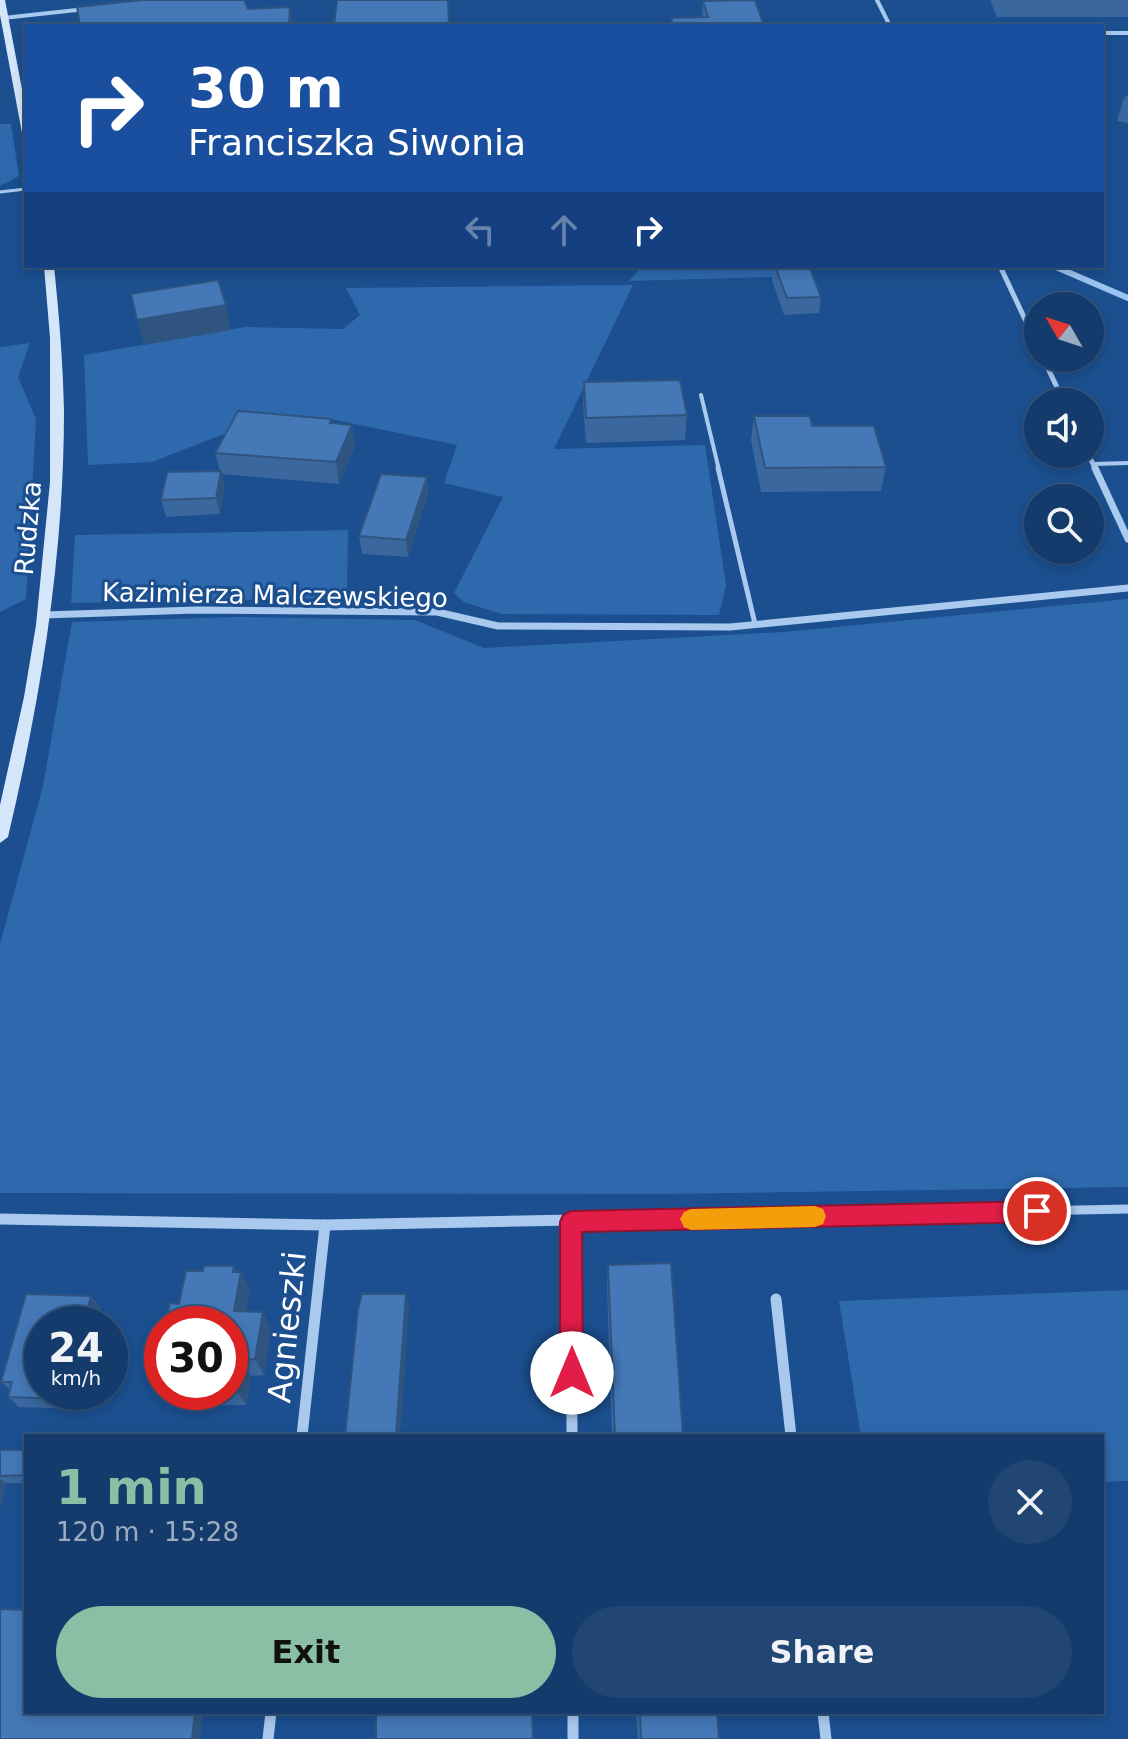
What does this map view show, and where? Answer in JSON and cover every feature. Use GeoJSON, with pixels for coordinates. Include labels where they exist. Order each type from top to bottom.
{"type":"FeatureCollection","features":[{"type":"Feature","properties":{"kind":"street"},"geometry":{"type":"LineString","coordinates":[[1,0],[24,123]]}},
{"type":"Feature","properties":{"kind":"street"},"geometry":{"type":"LineString","coordinates":[[877,0],[889,24]]}},
{"type":"Feature","properties":{"kind":"street"},"geometry":{"type":"LineString","coordinates":[[3,18],[100,7]]}},
{"type":"Feature","properties":{"kind":"street"},"geometry":{"type":"LineString","coordinates":[[1104,33],[1128,33]]}},
{"type":"Feature","properties":{"kind":"street","name":"Rudzka"},"geometry":{"type":"LineString","coordinates":[[0,837],[16,772],[44,615],[54,532],[58,339],[49,268]]}},
{"type":"Feature","properties":{"kind":"street"},"geometry":{"type":"LineString","coordinates":[[1001,268],[1024,317]]}},
{"type":"Feature","properties":{"kind":"street"},"geometry":{"type":"LineString","coordinates":[[1095,468],[1128,539]]}},
{"type":"Feature","properties":{"kind":"street","name":"Kazimierza Malczewskiego"},"geometry":{"type":"LineString","coordinates":[[44,615],[196,610],[362,611],[437,612],[498,626],[755,624],[1128,588]]}},
{"type":"Feature","properties":{"kind":"street"},"geometry":{"type":"LineString","coordinates":[[0,1219],[325,1225],[1128,1209]]}},
{"type":"Feature","properties":{"kind":"street"},"geometry":{"type":"LineString","coordinates":[[571,1222],[572,1434]]}},
{"type":"Feature","properties":{"kind":"street","name":"Agnieszki"},"geometry":{"type":"LineString","coordinates":[[302,1434],[325,1225]]}},
{"type":"Feature","properties":{"kind":"street"},"geometry":{"type":"LineString","coordinates":[[776,1299],[791,1434]]}},
{"type":"Feature","properties":{"kind":"street"},"geometry":{"type":"LineString","coordinates":[[268,1739],[271,1714]]}},
{"type":"Feature","properties":{"kind":"street"},"geometry":{"type":"LineString","coordinates":[[573,1714],[573,1739]]}},
{"type":"Feature","properties":{"kind":"street"},"geometry":{"type":"LineString","coordinates":[[823,1714],[826,1739]]}},
{"type":"Feature","properties":{"kind":"lane"},"geometry":{"type":"LineString","coordinates":[[0,192],[24,189]]}},
{"type":"Feature","properties":{"kind":"lane"},"geometry":{"type":"LineString","coordinates":[[701,395],[755,624]]}},
{"type":"Feature","properties":{"kind":"lane"},"geometry":{"type":"LineString","coordinates":[[1104,464],[1128,463]]}},
{"type":"Feature","properties":{"kind":"shaded area"},"geometry":{"type":"Polygon","coordinates":[[[0,124],[11,124],[19,176],[0,186],[0,124]]]}},
{"type":"Feature","properties":{"kind":"shaded area"},"geometry":{"type":"Polygon","coordinates":[[[640,268],[809,268],[811,276],[629,281],[640,268]]]}},
{"type":"Feature","properties":{"kind":"shaded area"},"geometry":{"type":"Polygon","coordinates":[[[633,285],[554,449],[705,445],[726,585],[719,615],[501,614],[464,602],[454,593],[503,497],[444,483],[457,445],[335,420],[247,425],[152,462],[88,465],[84,355],[245,327],[343,329],[360,315],[346,288],[633,285]]]}},
{"type":"Feature","properties":{"kind":"shaded area"},"geometry":{"type":"Polygon","coordinates":[[[30,343],[18,377],[36,419],[26,599],[0,612],[0,347],[30,343]]]}},
{"type":"Feature","properties":{"kind":"shaded area"},"geometry":{"type":"Polygon","coordinates":[[[348,530],[347,598],[71,603],[75,535],[348,530]]]}},
{"type":"Feature","properties":{"kind":"shaded area"},"geometry":{"type":"Polygon","coordinates":[[[1128,599],[1128,1187],[664,1194],[0,1193],[0,944],[43,786],[72,622],[236,617],[415,620],[484,648],[784,632],[1128,599]]]}},
{"type":"Feature","properties":{"kind":"shaded area"},"geometry":{"type":"Polygon","coordinates":[[[1128,1290],[1128,1481],[1104,1482],[1104,1434],[861,1434],[839,1301],[1128,1290]]]}},
{"type":"Feature","properties":{"kind":"building"},"geometry":{"type":"Polygon","coordinates":[[[142,0],[244,0],[248,9],[290,7],[289,24],[80,24],[77,7],[142,0]]]}},
{"type":"Feature","properties":{"kind":"building"},"geometry":{"type":"Polygon","coordinates":[[[337,0],[448,0],[449,24],[334,24],[337,0]]]}},
{"type":"Feature","properties":{"kind":"building"},"geometry":{"type":"Polygon","coordinates":[[[755,0],[763,24],[673,24],[671,18],[708,17],[703,1],[755,0]]]}},
{"type":"Feature","properties":{"kind":"building"},"geometry":{"type":"Polygon","coordinates":[[[776,268],[810,268],[821,297],[787,298],[776,268]]]}},
{"type":"Feature","properties":{"kind":"building"},"geometry":{"type":"Polygon","coordinates":[[[218,280],[226,305],[137,320],[131,294],[218,280]]]}},
{"type":"Feature","properties":{"kind":"building"},"geometry":{"type":"Polygon","coordinates":[[[680,380],[687,415],[586,418],[584,382],[680,380]]]}},
{"type":"Feature","properties":{"kind":"building"},"geometry":{"type":"Polygon","coordinates":[[[238,411],[332,419],[330,423],[352,425],[336,462],[215,453],[238,411]]]}},
{"type":"Feature","properties":{"kind":"building"},"geometry":{"type":"Polygon","coordinates":[[[754,416],[810,416],[812,426],[874,426],[886,467],[765,468],[754,416]]]}},
{"type":"Feature","properties":{"kind":"building"},"geometry":{"type":"Polygon","coordinates":[[[221,471],[216,498],[161,500],[167,472],[221,471]]]}},
{"type":"Feature","properties":{"kind":"building"},"geometry":{"type":"Polygon","coordinates":[[[381,474],[427,477],[406,540],[359,536],[381,474]]]}},
{"type":"Feature","properties":{"kind":"building"},"geometry":{"type":"Polygon","coordinates":[[[671,1263],[683,1434],[615,1434],[608,1265],[671,1263]]]}},
{"type":"Feature","properties":{"kind":"building"},"geometry":{"type":"Polygon","coordinates":[[[204,1266],[234,1266],[233,1272],[241,1272],[235,1306],[169,1306],[170,1303],[179,1304],[186,1271],[203,1271],[204,1266]]]}},
{"type":"Feature","properties":{"kind":"building"},"geometry":{"type":"Polygon","coordinates":[[[26,1294],[91,1296],[88,1306],[24,1306],[24,1398],[8,1397],[12,1382],[1,1382],[26,1294]]]}},
{"type":"Feature","properties":{"kind":"building"},"geometry":{"type":"Polygon","coordinates":[[[362,1294],[406,1294],[396,1434],[345,1434],[362,1294]]]}},
{"type":"Feature","properties":{"kind":"building"},"geometry":{"type":"Polygon","coordinates":[[[248,1311],[263,1312],[255,1359],[248,1360],[248,1311]]]}},
{"type":"Feature","properties":{"kind":"building"},"geometry":{"type":"Polygon","coordinates":[[[38,1433],[80,1433],[80,1434],[38,1433]]]}},
{"type":"Feature","properties":{"kind":"building"},"geometry":{"type":"Polygon","coordinates":[[[0,1450],[24,1450],[24,1475],[0,1476],[0,1450]]]}},
{"type":"Feature","properties":{"kind":"building"},"geometry":{"type":"Polygon","coordinates":[[[0,1609],[24,1610],[24,1714],[195,1714],[192,1739],[0,1739],[0,1609]]]}},
{"type":"Feature","properties":{"kind":"building"},"geometry":{"type":"Polygon","coordinates":[[[376,1714],[532,1714],[533,1739],[376,1739],[376,1714]]]}},
{"type":"Feature","properties":{"kind":"building"},"geometry":{"type":"Polygon","coordinates":[[[640,1714],[717,1714],[719,1739],[641,1739],[640,1714]]]}},
{"type":"Feature","properties":{"kind":"waterway"},"geometry":{"type":"LineString","coordinates":[[1058,268],[1128,298]]}},
{"type":"Feature","properties":{"kind":"slow traffic"},"geometry":{"type":"LineString","coordinates":[[691,1219],[815,1216]]}},
{"type":"Feature","properties":{"kind":"route"},"geometry":{"type":"LineString","coordinates":[[572,1373],[571,1222],[1037,1211]]}}]}
